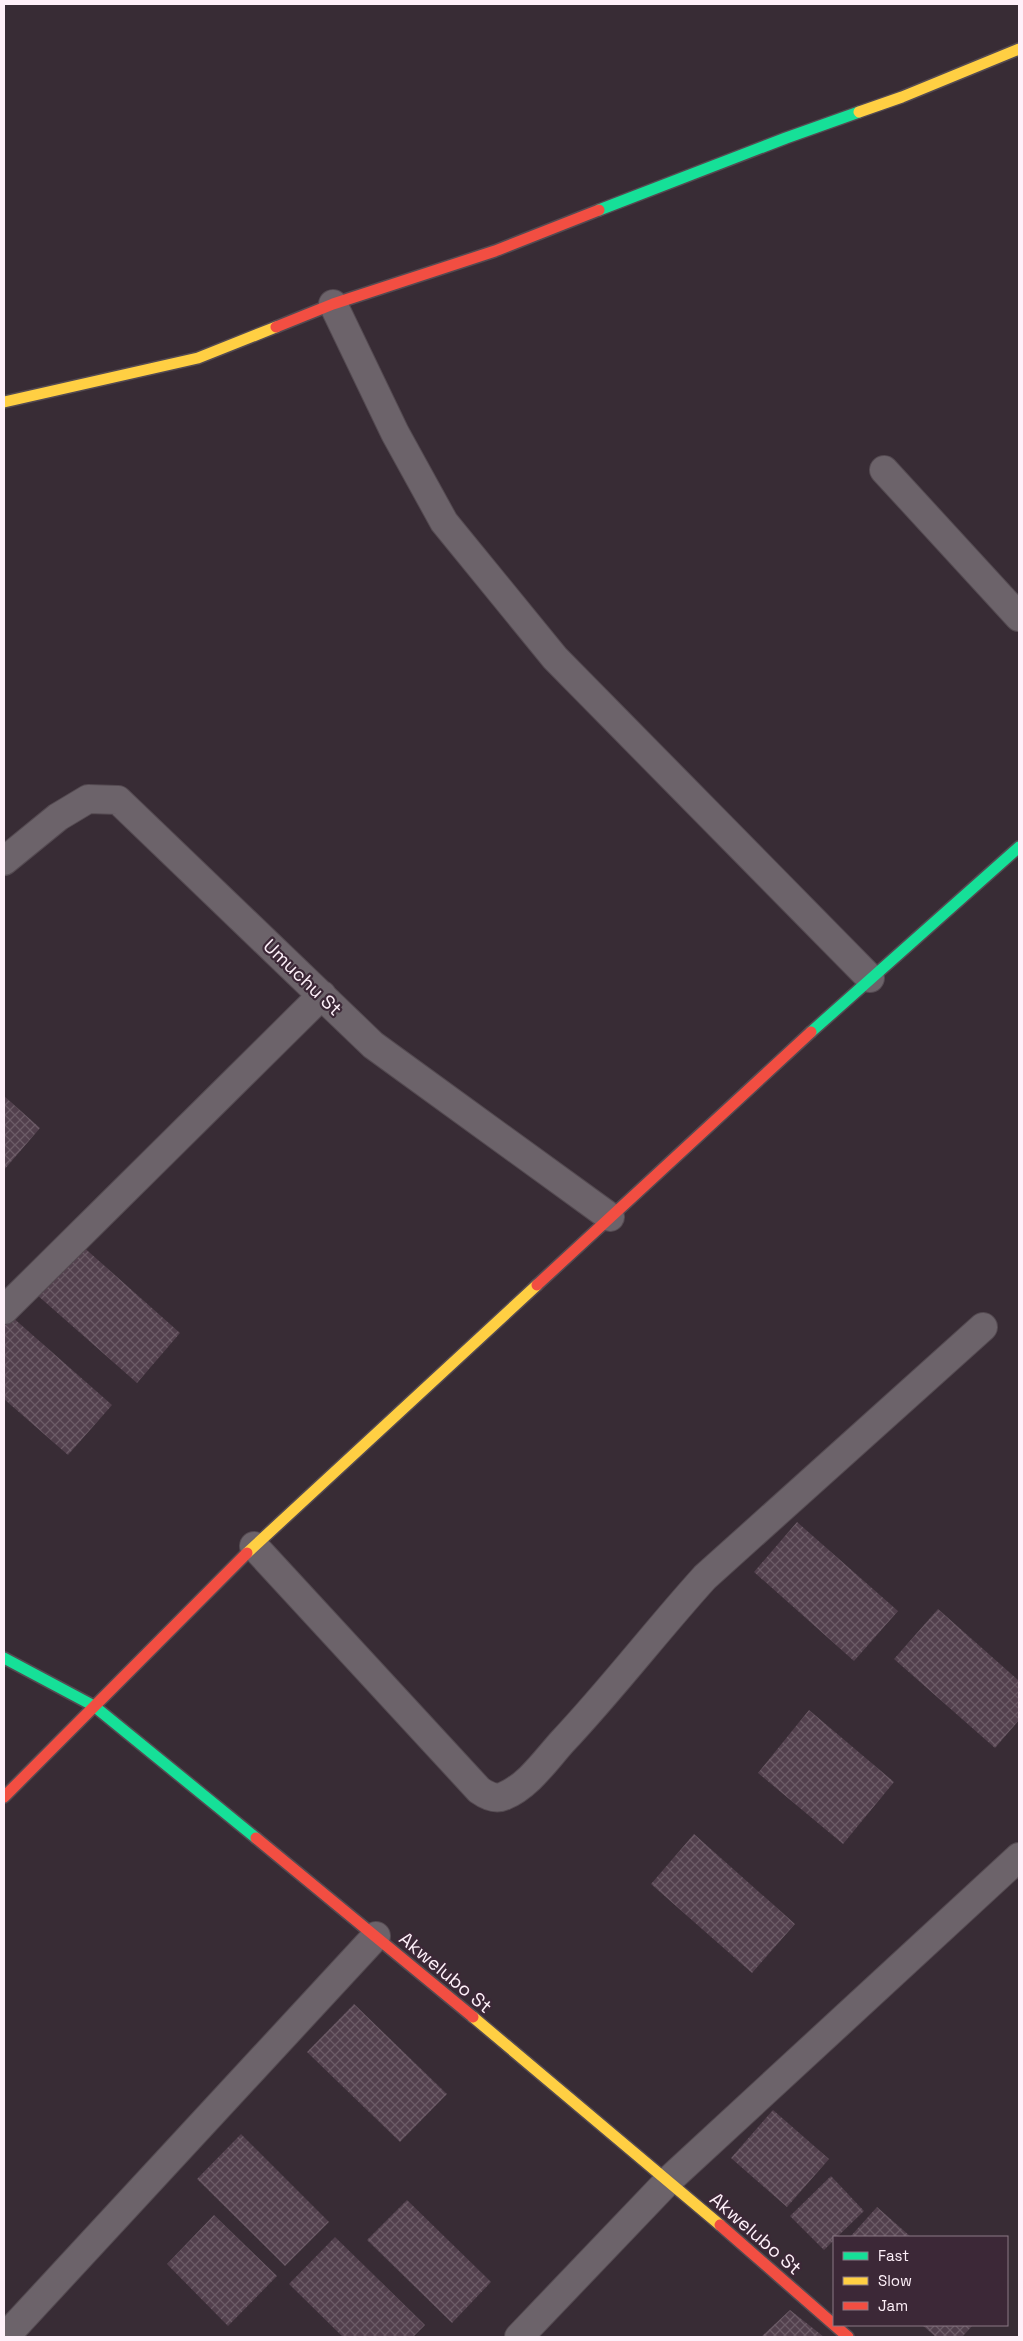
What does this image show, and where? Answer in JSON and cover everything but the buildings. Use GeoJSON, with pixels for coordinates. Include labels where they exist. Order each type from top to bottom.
{"type":"FeatureCollection","features":[{"type":"Feature","properties":{"kind":"street"},"geometry":{"type":"LineString","coordinates":[[4,402],[198,358],[333,304],[495,251],[777,142],[902,97],[1019,49]]}},
{"type":"Feature","properties":{"kind":"street"},"geometry":{"type":"LineString","coordinates":[[333,304],[395,433],[444,522],[554,658],[870,978]]}},
{"type":"Feature","properties":{"kind":"street"},"geometry":{"type":"LineString","coordinates":[[884,470],[1019,617]]}},
{"type":"Feature","properties":{"kind":"street","name":"Umuchu St"},"geometry":{"type":"LineString","coordinates":[[4,861],[58,818],[88,800],[118,800],[373,1045],[610,1217]]}},
{"type":"Feature","properties":{"kind":"street"},"geometry":{"type":"LineString","coordinates":[[4,1797],[254,1546],[870,978],[1019,847]]}},
{"type":"Feature","properties":{"kind":"street"},"geometry":{"type":"LineString","coordinates":[[4,1310],[322,995]]}},
{"type":"Feature","properties":{"kind":"street"},"geometry":{"type":"LineString","coordinates":[[254,1546],[479,1790],[488,1796],[502,1797],[524,1784],[608,1693],[668,1618],[705,1577],[983,1327]]}},
{"type":"Feature","properties":{"kind":"street","name":"Akwelubo St"},"geometry":{"type":"LineString","coordinates":[[4,1658],[94,1706],[376,1936],[669,2180],[833,2324]]}},
{"type":"Feature","properties":{"kind":"street"},"geometry":{"type":"LineString","coordinates":[[519,2337],[669,2180],[1019,1857]]}},
{"type":"Feature","properties":{"kind":"street"},"geometry":{"type":"LineString","coordinates":[[5,2337],[376,1936]]}},
{"type":"Feature","properties":{"kind":"street","name":"Akwelubo St"},"geometry":{"type":"LineString","coordinates":[[835,2326],[848,2337]]}},
{"type":"Feature","properties":{"kind":"traffic: fast"},"geometry":{"type":"LineString","coordinates":[[599,210],[859,112]]}},
{"type":"Feature","properties":{"kind":"traffic: fast"},"geometry":{"type":"LineString","coordinates":[[811,1032],[1019,847]]}},
{"type":"Feature","properties":{"kind":"traffic: fast"},"geometry":{"type":"LineString","coordinates":[[4,1658],[94,1706],[256,1838]]}},
{"type":"Feature","properties":{"kind":"traffic: slow"},"geometry":{"type":"LineString","coordinates":[[859,112],[902,97],[1019,49]]}},
{"type":"Feature","properties":{"kind":"traffic: slow"},"geometry":{"type":"LineString","coordinates":[[4,402],[198,358],[276,327]]}},
{"type":"Feature","properties":{"kind":"traffic: slow"},"geometry":{"type":"LineString","coordinates":[[247,1553],[537,1285]]}},
{"type":"Feature","properties":{"kind":"traffic: slow"},"geometry":{"type":"LineString","coordinates":[[473,2017],[720,2225]]}},
{"type":"Feature","properties":{"kind":"traffic: jam"},"geometry":{"type":"LineString","coordinates":[[276,327],[333,304],[495,251],[599,210]]}},
{"type":"Feature","properties":{"kind":"traffic: jam"},"geometry":{"type":"LineString","coordinates":[[537,1285],[811,1032]]}},
{"type":"Feature","properties":{"kind":"traffic: jam"},"geometry":{"type":"LineString","coordinates":[[4,1797],[247,1553]]}},
{"type":"Feature","properties":{"kind":"traffic: jam"},"geometry":{"type":"LineString","coordinates":[[256,1838],[473,2017]]}},
{"type":"Feature","properties":{"kind":"traffic: jam"},"geometry":{"type":"LineString","coordinates":[[720,2225],[833,2324]]}},
{"type":"Feature","properties":{"kind":"traffic: jam"},"geometry":{"type":"LineString","coordinates":[[835,2326],[848,2337]]}}]}
